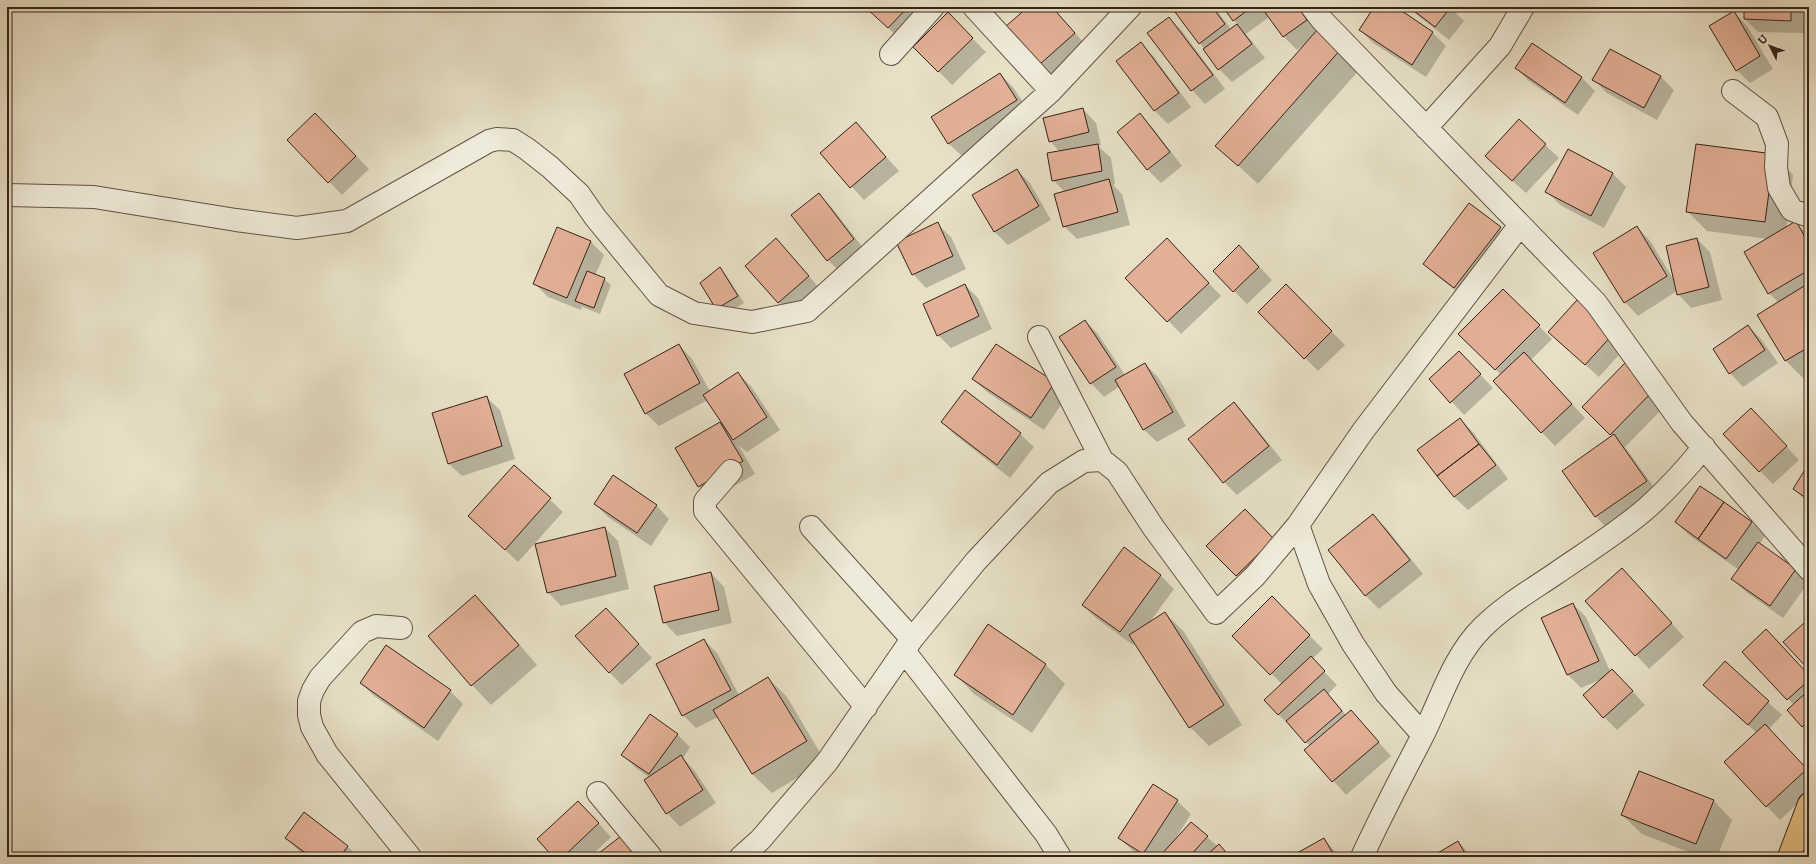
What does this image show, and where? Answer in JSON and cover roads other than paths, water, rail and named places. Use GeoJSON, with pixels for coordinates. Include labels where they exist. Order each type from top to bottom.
{"type":"FeatureCollection","features":[{"type":"Feature","properties":{"kind":"main road"},"geometry":{"type":"LineString","coordinates":[[1789,857],[1809,804]]}},
{"type":"Feature","properties":{"kind":"street"},"geometry":{"type":"LineString","coordinates":[[891,54],[933,7]]}},
{"type":"Feature","properties":{"kind":"street"},"geometry":{"type":"LineString","coordinates":[[974,7],[1051,91]]}},
{"type":"Feature","properties":{"kind":"street"},"geometry":{"type":"LineString","coordinates":[[7,195],[94,197],[236,220],[297,228],[347,221],[489,141],[497,139],[513,140],[550,166],[579,194],[595,217],[659,295],[694,313],[752,322],[807,310],[1051,91],[1130,7]]}},
{"type":"Feature","properties":{"kind":"street"},"geometry":{"type":"LineString","coordinates":[[1312,7],[1322,20],[1596,304],[1682,423],[1809,569]]}},
{"type":"Feature","properties":{"kind":"street"},"geometry":{"type":"LineString","coordinates":[[1426,128],[1500,46],[1523,7]]}},
{"type":"Feature","properties":{"kind":"street"},"geometry":{"type":"LineString","coordinates":[[1733,91],[1767,117],[1777,144],[1776,167],[1779,188],[1792,210],[1809,216]]}},
{"type":"Feature","properties":{"kind":"street"},"geometry":{"type":"LineString","coordinates":[[1039,337],[1102,460],[1117,472],[1154,527],[1216,613],[1255,576],[1298,524],[1363,431],[1520,225]]}},
{"type":"Feature","properties":{"kind":"street"},"geometry":{"type":"LineString","coordinates":[[1362,857],[1385,807],[1423,735],[1448,678],[1467,645],[1482,628],[1516,598],[1554,574],[1647,508],[1679,478],[1704,447]]}},
{"type":"Feature","properties":{"kind":"street"},"geometry":{"type":"LineString","coordinates":[[741,857],[760,840],[827,762],[908,645],[976,561],[1049,483],[1084,461],[1102,460]]}},
{"type":"Feature","properties":{"kind":"street"},"geometry":{"type":"LineString","coordinates":[[731,471],[705,501],[705,511],[866,707]]}},
{"type":"Feature","properties":{"kind":"street"},"geometry":{"type":"LineString","coordinates":[[1298,524],[1319,584],[1353,644],[1386,693],[1423,735]]}},
{"type":"Feature","properties":{"kind":"street"},"geometry":{"type":"LineString","coordinates":[[811,527],[908,645],[1046,834],[1060,857]]}},
{"type":"Feature","properties":{"kind":"street"},"geometry":{"type":"LineString","coordinates":[[401,628],[376,626],[362,632],[320,678],[309,701],[309,715],[312,727],[327,754],[410,857]]}},
{"type":"Feature","properties":{"kind":"street"},"geometry":{"type":"LineString","coordinates":[[598,794],[651,857]]}}]}
